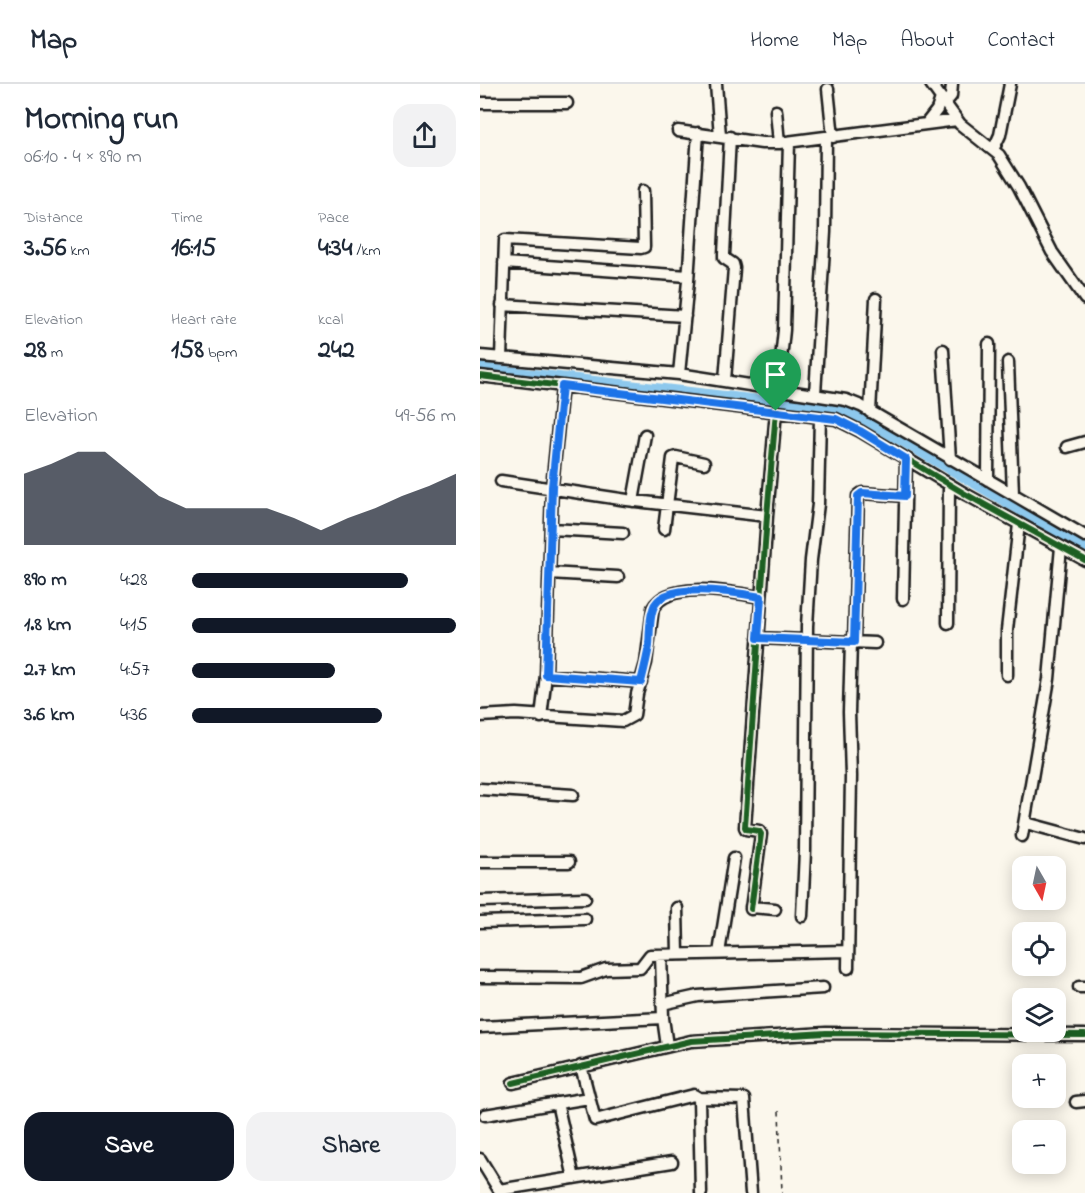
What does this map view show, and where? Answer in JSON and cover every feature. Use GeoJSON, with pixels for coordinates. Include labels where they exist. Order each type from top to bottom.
{"type":"FeatureCollection","features":[{"type":"Feature","properties":{"kind":"street"},"geometry":{"type":"LineString","coordinates":[[717,84],[725,137],[724,258],[733,264],[734,268],[725,380]]}},
{"type":"Feature","properties":{"kind":"street"},"geometry":{"type":"LineString","coordinates":[[930,84],[957,120],[999,155],[1019,187],[1052,252],[1085,298]]}},
{"type":"Feature","properties":{"kind":"street"},"geometry":{"type":"LineString","coordinates":[[926,124],[943,101],[951,96],[952,84]]}},
{"type":"Feature","properties":{"kind":"street"},"geometry":{"type":"LineString","coordinates":[[993,150],[1000,135],[1010,84]]}},
{"type":"Feature","properties":{"kind":"street"},"geometry":{"type":"LineString","coordinates":[[815,394],[830,137],[828,88]]}},
{"type":"Feature","properties":{"kind":"street"},"geometry":{"type":"LineString","coordinates":[[480,103],[567,104]]}},
{"type":"Feature","properties":{"kind":"street"},"geometry":{"type":"LineString","coordinates":[[776,111],[784,142],[784,330],[778,388]]}},
{"type":"Feature","properties":{"kind":"street"},"geometry":{"type":"LineString","coordinates":[[678,131],[762,143],[830,137],[957,120]]}},
{"type":"Feature","properties":{"kind":"street"},"geometry":{"type":"LineString","coordinates":[[679,374],[698,133]]}},
{"type":"Feature","properties":{"kind":"street"},"geometry":{"type":"LineString","coordinates":[[501,358],[505,240],[644,247],[643,190]]}},
{"type":"Feature","properties":{"kind":"street"},"geometry":{"type":"LineString","coordinates":[[504,263],[688,276]]}},
{"type":"Feature","properties":{"kind":"street"},"geometry":{"type":"LineString","coordinates":[[870,412],[876,299]]}},
{"type":"Feature","properties":{"kind":"street"},"geometry":{"type":"LineString","coordinates":[[502,304],[685,316]]}},
{"type":"Feature","properties":{"kind":"street"},"geometry":{"type":"LineString","coordinates":[[988,480],[989,344]]}},
{"type":"Feature","properties":{"kind":"street"},"geometry":{"type":"LineString","coordinates":[[943,350],[950,459]]}},
{"type":"Feature","properties":{"kind":"street"},"geometry":{"type":"LineString","coordinates":[[480,356],[679,374],[846,400],[1085,536]]}},
{"type":"Feature","properties":{"kind":"street"},"geometry":{"type":"LineString","coordinates":[[1008,362],[1013,494]]}},
{"type":"Feature","properties":{"kind":"street"},"geometry":{"type":"LineString","coordinates":[[480,376],[836,419],[1085,560]]}},
{"type":"Feature","properties":{"kind":"street"},"geometry":{"type":"LineString","coordinates":[[541,717],[546,675],[552,487],[562,386]]}},
{"type":"Feature","properties":{"kind":"street"},"geometry":{"type":"LineString","coordinates":[[775,909],[751,908],[761,834],[759,831],[745,827],[776,411]]}},
{"type":"Feature","properties":{"kind":"street"},"geometry":{"type":"LineString","coordinates":[[802,916],[805,851],[807,640],[811,560],[818,504],[820,417]]}},
{"type":"Feature","properties":{"kind":"street"},"geometry":{"type":"LineString","coordinates":[[633,501],[645,435]]}},
{"type":"Feature","properties":{"kind":"street"},"geometry":{"type":"LineString","coordinates":[[1067,447],[1085,442]]}},
{"type":"Feature","properties":{"kind":"street"},"geometry":{"type":"LineString","coordinates":[[664,530],[673,458],[676,456],[704,463]]}},
{"type":"Feature","properties":{"kind":"street"},"geometry":{"type":"LineString","coordinates":[[903,599],[906,459]]}},
{"type":"Feature","properties":{"kind":"street"},"geometry":{"type":"LineString","coordinates":[[501,481],[633,501],[767,516]]}},
{"type":"Feature","properties":{"kind":"street"},"geometry":{"type":"LineString","coordinates":[[948,623],[949,484]]}},
{"type":"Feature","properties":{"kind":"street"},"geometry":{"type":"LineString","coordinates":[[848,968],[851,776],[849,712],[858,496],[862,493],[905,496]]}},
{"type":"Feature","properties":{"kind":"street"},"geometry":{"type":"LineString","coordinates":[[1007,675],[1008,630],[1019,524]]}},
{"type":"Feature","properties":{"kind":"street"},"geometry":{"type":"LineString","coordinates":[[551,529],[623,533]]}},
{"type":"Feature","properties":{"kind":"street"},"geometry":{"type":"LineString","coordinates":[[1022,836],[1049,679],[1062,547]]}},
{"type":"Feature","properties":{"kind":"street"},"geometry":{"type":"LineString","coordinates":[[549,573],[618,577]]}},
{"type":"Feature","properties":{"kind":"street"},"geometry":{"type":"LineString","coordinates":[[480,716],[501,714],[623,721],[634,715],[656,602],[665,596],[702,589],[761,597]]}},
{"type":"Feature","properties":{"kind":"street"},"geometry":{"type":"LineString","coordinates":[[758,638],[875,643]]}},
{"type":"Feature","properties":{"kind":"street"},"geometry":{"type":"LineString","coordinates":[[546,675],[641,682]]}},
{"type":"Feature","properties":{"kind":"street"},"geometry":{"type":"LineString","coordinates":[[480,789],[573,795]]}},
{"type":"Feature","properties":{"kind":"street"},"geometry":{"type":"LineString","coordinates":[[1026,823],[1085,839]]}},
{"type":"Feature","properties":{"kind":"street"},"geometry":{"type":"LineString","coordinates":[[719,953],[734,858]]}},
{"type":"Feature","properties":{"kind":"street"},"geometry":{"type":"LineString","coordinates":[[480,861],[569,862]]}},
{"type":"Feature","properties":{"kind":"street"},"geometry":{"type":"LineString","coordinates":[[480,901],[585,898]]}},
{"type":"Feature","properties":{"kind":"street"},"geometry":{"type":"LineString","coordinates":[[677,908],[678,954]]}},
{"type":"Feature","properties":{"kind":"street"},"geometry":{"type":"LineString","coordinates":[[480,922],[585,919]]}},
{"type":"Feature","properties":{"kind":"street"},"geometry":{"type":"LineString","coordinates":[[480,977],[581,978],[606,969],[640,968],[650,955],[848,951]]}},
{"type":"Feature","properties":{"kind":"street"},"geometry":{"type":"LineString","coordinates":[[661,955],[662,1004],[667,1046]]}},
{"type":"Feature","properties":{"kind":"street"},"geometry":{"type":"LineString","coordinates":[[662,1004],[698,996],[823,988]]}},
{"type":"Feature","properties":{"kind":"street"},"geometry":{"type":"LineString","coordinates":[[480,1027],[663,1018]]}},
{"type":"Feature","properties":{"kind":"street"},"geometry":{"type":"LineString","coordinates":[[513,1083],[691,1041],[826,1033],[1085,1035]]}},
{"type":"Feature","properties":{"kind":"street"},"geometry":{"type":"LineString","coordinates":[[581,1066],[594,1120],[694,1095],[699,1098],[744,1099],[751,1193]]}},
{"type":"Feature","properties":{"kind":"street"},"geometry":{"type":"LineString","coordinates":[[485,1115],[589,1098]]}},
{"type":"Feature","properties":{"kind":"street"},"geometry":{"type":"LineString","coordinates":[[699,1098],[701,1193]]}},
{"type":"Feature","properties":{"kind":"street"},"geometry":{"type":"LineString","coordinates":[[557,1103],[574,1178]]}},
{"type":"Feature","properties":{"kind":"street"},"geometry":{"type":"LineString","coordinates":[[480,1159],[500,1192],[672,1162]]}},
{"type":"Feature","properties":{"kind":"path"},"geometry":{"type":"LineString","coordinates":[[778,1111],[782,1193]]}},
{"type":"Feature","properties":{"kind":"waterway"},"geometry":{"type":"LineString","coordinates":[[480,368],[838,409],[862,418],[1085,548]]}},
{"type":"Feature","properties":{"kind":"cycle path"},"geometry":{"type":"LineString","coordinates":[[480,376],[836,419],[1085,560]]}},
{"type":"Feature","properties":{"kind":"cycle path"},"geometry":{"type":"LineString","coordinates":[[751,909],[761,834],[759,831],[745,827],[776,411]]}},
{"type":"Feature","properties":{"kind":"cycle path"},"geometry":{"type":"LineString","coordinates":[[513,1083],[691,1041],[826,1033],[1085,1035]]}},
{"type":"Feature","properties":{"kind":"route"},"geometry":{"type":"LineString","coordinates":[[562,386],[776,411],[836,419],[906,459],[905,496],[862,493],[858,496],[854,642],[758,638],[761,597],[702,589],[665,596],[656,602],[653,608],[649,648],[641,682],[546,675],[552,487],[562,386]]}}]}
